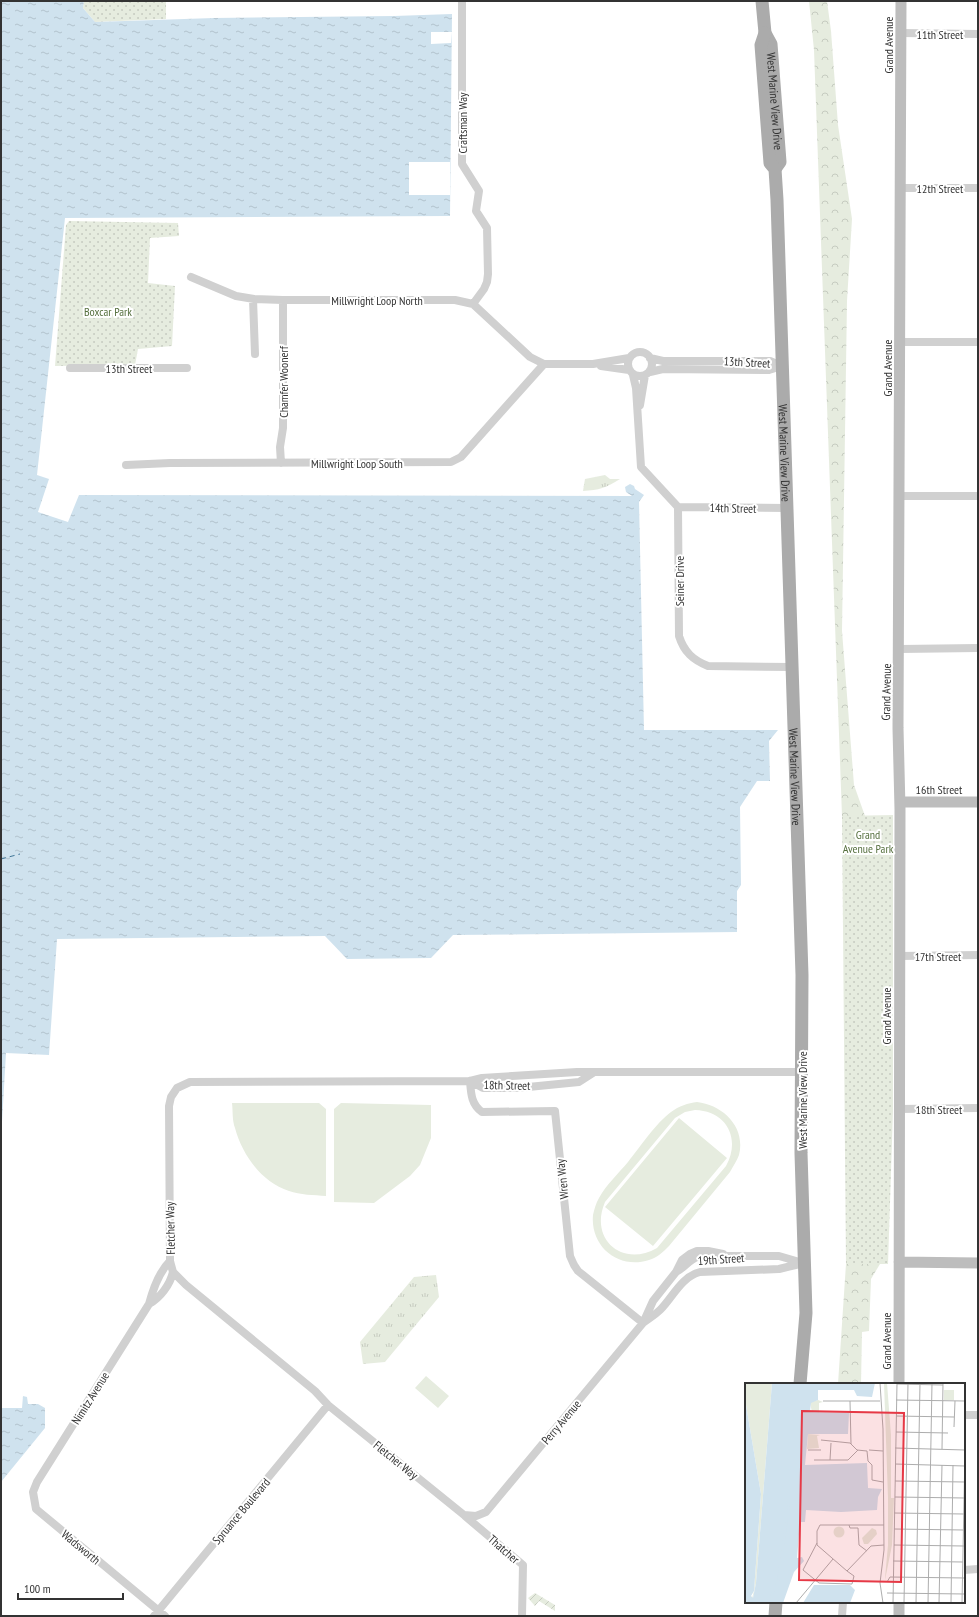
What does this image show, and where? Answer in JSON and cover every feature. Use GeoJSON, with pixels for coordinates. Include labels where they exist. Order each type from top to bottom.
{"type":"FeatureCollection","features":[{"type":"Feature","properties":{"kind":"main road","name":"West Marine View Drive"},"geometry":{"type":"LineString","coordinates":[[762,1],[765,33],[761,45],[770,163],[775,169],[802,975],[801,1153],[806,1312],[800,1383]]}},
{"type":"Feature","properties":{"kind":"main road"},"geometry":{"type":"LineString","coordinates":[[775,1616],[776,1603]]}},
{"type":"Feature","properties":{"kind":"street","name":"Craftsman Way"},"geometry":{"type":"LineString","coordinates":[[462,1],[462,164],[479,191],[476,211],[487,228],[487,282],[484,290],[473,304]]}},
{"type":"Feature","properties":{"kind":"street","name":"Grand Avenue"},"geometry":{"type":"LineString","coordinates":[[899,1383],[900,802],[898,728],[900,649],[900,342],[902,188],[901,1]]}},
{"type":"Feature","properties":{"kind":"street","name":"11th Street"},"geometry":{"type":"LineString","coordinates":[[901,33],[978,34]]}},
{"type":"Feature","properties":{"kind":"street","name":"12th Street"},"geometry":{"type":"LineString","coordinates":[[902,188],[978,188]]}},
{"type":"Feature","properties":{"kind":"street","name":"Millwright Loop North"},"geometry":{"type":"LineString","coordinates":[[191,277],[236,296],[253,299],[455,300],[473,304]]}},
{"type":"Feature","properties":{"kind":"street"},"geometry":{"type":"LineString","coordinates":[[253,299],[255,354]]}},
{"type":"Feature","properties":{"kind":"street","name":"Chamfer Woonerf"},"geometry":{"type":"LineString","coordinates":[[281,463],[280,447],[283,428],[283,300]]}},
{"type":"Feature","properties":{"kind":"street"},"geometry":{"type":"LineString","coordinates":[[473,304],[530,357],[544,364],[593,364],[629,358],[633,354],[640,352],[644,353],[650,358],[652,365],[648,374],[638,412]]}},
{"type":"Feature","properties":{"kind":"street"},"geometry":{"type":"LineString","coordinates":[[900,342],[978,342]]}},
{"type":"Feature","properties":{"kind":"street"},"geometry":{"type":"LineString","coordinates":[[629,358],[628,364],[636,382],[641,467],[678,507]]}},
{"type":"Feature","properties":{"kind":"street","name":"13th Street"},"geometry":{"type":"LineString","coordinates":[[650,358],[663,361],[770,361],[782,366]]}},
{"type":"Feature","properties":{"kind":"street","name":"Millwright Loop South"},"geometry":{"type":"LineString","coordinates":[[126,465],[451,462],[460,458],[544,364]]}},
{"type":"Feature","properties":{"kind":"street"},"geometry":{"type":"LineString","coordinates":[[593,364],[631,372],[639,377],[648,374]]}},
{"type":"Feature","properties":{"kind":"street","name":"13th Street"},"geometry":{"type":"LineString","coordinates":[[648,374],[663,369],[770,370],[782,366]]}},
{"type":"Feature","properties":{"kind":"street","name":"13th Street"},"geometry":{"type":"LineString","coordinates":[[70,368],[187,368]]}},
{"type":"Feature","properties":{"kind":"street"},"geometry":{"type":"LineString","coordinates":[[900,496],[978,496]]}},
{"type":"Feature","properties":{"kind":"street","name":"14th Street"},"geometry":{"type":"LineString","coordinates":[[678,507],[787,508]]}},
{"type":"Feature","properties":{"kind":"street","name":"Seiner Drive"},"geometry":{"type":"LineString","coordinates":[[678,507],[679,636],[682,646],[688,655],[698,662],[708,666],[792,667]]}},
{"type":"Feature","properties":{"kind":"street"},"geometry":{"type":"LineString","coordinates":[[900,649],[978,648]]}},
{"type":"Feature","properties":{"kind":"street","name":"16th Street"},"geometry":{"type":"LineString","coordinates":[[900,802],[978,802]]}},
{"type":"Feature","properties":{"kind":"street","name":"17th Street"},"geometry":{"type":"LineString","coordinates":[[899,956],[978,955]]}},
{"type":"Feature","properties":{"kind":"street","name":"18th Street"},"geometry":{"type":"LineString","coordinates":[[470,1081],[482,1078],[577,1072],[802,1072]]}},
{"type":"Feature","properties":{"kind":"street","name":"Fletcher Way"},"geometry":{"type":"LineString","coordinates":[[464,1515],[328,1405],[315,1391],[186,1285],[173,1272],[170,1262],[169,1106],[171,1097],[177,1088],[184,1084],[197,1082],[470,1081]]}},
{"type":"Feature","properties":{"kind":"street","name":"Wren Way"},"geometry":{"type":"LineString","coordinates":[[470,1081],[472,1098],[476,1108],[482,1112],[555,1110],[570,1256],[578,1271],[643,1323]]}},
{"type":"Feature","properties":{"kind":"street","name":"18th Street"},"geometry":{"type":"LineString","coordinates":[[899,1109],[978,1108]]}},
{"type":"Feature","properties":{"kind":"street","name":"19th Street"},"geometry":{"type":"LineString","coordinates":[[643,1323],[653,1301],[676,1272],[682,1260],[697,1251],[722,1253],[726,1256],[779,1256],[804,1263]]}},
{"type":"Feature","properties":{"kind":"street","name":"Nimitz Avenue"},"geometry":{"type":"LineString","coordinates":[[33,1492],[37,1482],[149,1304],[153,1289],[165,1266],[170,1262]]}},
{"type":"Feature","properties":{"kind":"street"},"geometry":{"type":"LineString","coordinates":[[899,1262],[978,1263]]}},
{"type":"Feature","properties":{"kind":"street","name":"19th Street"},"geometry":{"type":"LineString","coordinates":[[643,1323],[660,1309],[684,1280],[693,1274],[707,1271],[779,1269],[804,1263]]}},
{"type":"Feature","properties":{"kind":"street","name":"Nimitz Avenue"},"geometry":{"type":"LineString","coordinates":[[149,1304],[157,1300],[171,1280],[173,1272]]}},
{"type":"Feature","properties":{"kind":"street","name":"Perry Avenue"},"geometry":{"type":"LineString","coordinates":[[464,1515],[476,1516],[486,1512],[643,1323]]}},
{"type":"Feature","properties":{"kind":"street","name":"Spruance Boulevard"},"geometry":{"type":"LineString","coordinates":[[159,1614],[328,1405]]}},
{"type":"Feature","properties":{"kind":"street"},"geometry":{"type":"LineString","coordinates":[[965,1416],[978,1415]]}},
{"type":"Feature","properties":{"kind":"street","name":"Wadsworth"},"geometry":{"type":"LineString","coordinates":[[33,1492],[36,1509],[159,1614]]}},
{"type":"Feature","properties":{"kind":"street","name":"Thatcher"},"geometry":{"type":"LineString","coordinates":[[464,1515],[522,1565],[522,1616]]}},
{"type":"Feature","properties":{"kind":"street"},"geometry":{"type":"LineString","coordinates":[[965,1570],[978,1570]]}},
{"type":"Feature","properties":{"kind":"street"},"geometry":{"type":"LineString","coordinates":[[842,1616],[843,1603]]}},
{"type":"Feature","properties":{"kind":"street"},"geometry":{"type":"LineString","coordinates":[[899,1603],[899,1616]]}},
{"type":"Feature","properties":{"kind":"green space"},"geometry":{"type":"Polygon","coordinates":[[[84,1],[166,1],[166,19],[95,22],[83,8],[84,1]]]}},
{"type":"Feature","properties":{"kind":"green space"},"geometry":{"type":"Polygon","coordinates":[[[809,1],[827,1],[831,31],[838,125],[852,219],[847,301],[842,631],[854,785],[865,816],[842,816],[814,50],[809,1]]]}},
{"type":"Feature","properties":{"kind":"green space","name":"Boxcar Park"},"geometry":{"type":"Polygon","coordinates":[[[69,221],[178,223],[179,236],[150,238],[148,283],[175,286],[172,346],[138,349],[135,365],[55,366],[66,225],[69,221]]]}},
{"type":"Feature","properties":{"kind":"green space"},"geometry":{"type":"Polygon","coordinates":[[[605,475],[610,479],[620,479],[611,485],[602,488],[583,491],[585,479],[605,475]]]}},
{"type":"Feature","properties":{"kind":"green space","name":"Grand Avenue Park"},"geometry":{"type":"Polygon","coordinates":[[[893,815],[893,1111],[888,1264],[846,1264],[842,816],[893,815]]]}},
{"type":"Feature","properties":{"kind":"green space"},"geometry":{"type":"Polygon","coordinates":[[[694,1102],[707,1104],[716,1108],[730,1119],[736,1127],[739,1135],[739,1155],[730,1172],[662,1253],[652,1259],[638,1262],[627,1262],[617,1259],[601,1246],[596,1237],[593,1227],[595,1206],[602,1193],[660,1122],[677,1108],[694,1102]],[[695,1110],[685,1112],[675,1118],[605,1202],[601,1215],[601,1228],[605,1238],[612,1246],[621,1252],[632,1254],[644,1253],[657,1248],[726,1166],[732,1146],[728,1128],[723,1121],[715,1115],[695,1110]]]}},
{"type":"Feature","properties":{"kind":"green space"},"geometry":{"type":"Polygon","coordinates":[[[232,1103],[319,1103],[326,1109],[326,1196],[302,1194],[289,1191],[279,1187],[261,1174],[242,1148],[233,1122],[232,1103]]]}},
{"type":"Feature","properties":{"kind":"green space"},"geometry":{"type":"Polygon","coordinates":[[[341,1103],[431,1105],[431,1138],[420,1165],[410,1176],[374,1203],[334,1202],[334,1109],[341,1103]]]}},
{"type":"Feature","properties":{"kind":"green space"},"geometry":{"type":"Polygon","coordinates":[[[679,1118],[727,1158],[653,1246],[605,1207],[679,1118]]]}},
{"type":"Feature","properties":{"kind":"green space"},"geometry":{"type":"Polygon","coordinates":[[[846,1264],[880,1264],[871,1279],[869,1331],[862,1332],[861,1383],[838,1383],[846,1264]]]}},
{"type":"Feature","properties":{"kind":"green space"},"geometry":{"type":"Polygon","coordinates":[[[436,1275],[439,1297],[385,1362],[363,1364],[360,1342],[414,1277],[436,1275]]]}},
{"type":"Feature","properties":{"kind":"green space"},"geometry":{"type":"Polygon","coordinates":[[[426,1376],[449,1396],[438,1408],[415,1388],[426,1376]]]}},
{"type":"Feature","properties":{"kind":"green space"},"geometry":{"type":"Polygon","coordinates":[[[535,1593],[555,1605],[555,1611],[539,1601],[535,1606],[528,1598],[535,1593]]]}},
{"type":"Feature","properties":{"kind":"water"},"geometry":{"type":"Polygon","coordinates":[[[1,1],[84,1],[83,8],[95,22],[214,18],[452,14],[450,216],[65,218],[37,475],[49,479],[38,512],[68,522],[79,495],[632,496],[626,492],[625,487],[630,484],[634,486],[635,489],[644,495],[639,502],[644,730],[778,730],[769,741],[770,781],[757,781],[740,807],[741,885],[737,891],[737,932],[453,935],[431,958],[347,959],[325,936],[57,939],[49,1055],[6,1053],[1,1139],[1,1]]]}},
{"type":"Feature","properties":{"kind":"water"},"geometry":{"type":"Polygon","coordinates":[[[23,1396],[27,1397],[28,1404],[38,1404],[45,1408],[45,1428],[1,1482],[1,1408],[22,1408],[23,1396]]]}},
{"type":"Feature","properties":{"kind":"pier"},"geometry":{"type":"Polygon","coordinates":[[[431,32],[452,32],[451,43],[431,44],[431,32]]]}},
{"type":"Feature","properties":{"kind":"pier"},"geometry":{"type":"Polygon","coordinates":[[[409,162],[450,162],[450,195],[409,195],[409,162]]]}},
{"type":"Feature","properties":{"kind":"ferry route"},"geometry":{"type":"LineString","coordinates":[[1,859],[20,854]]}}]}
